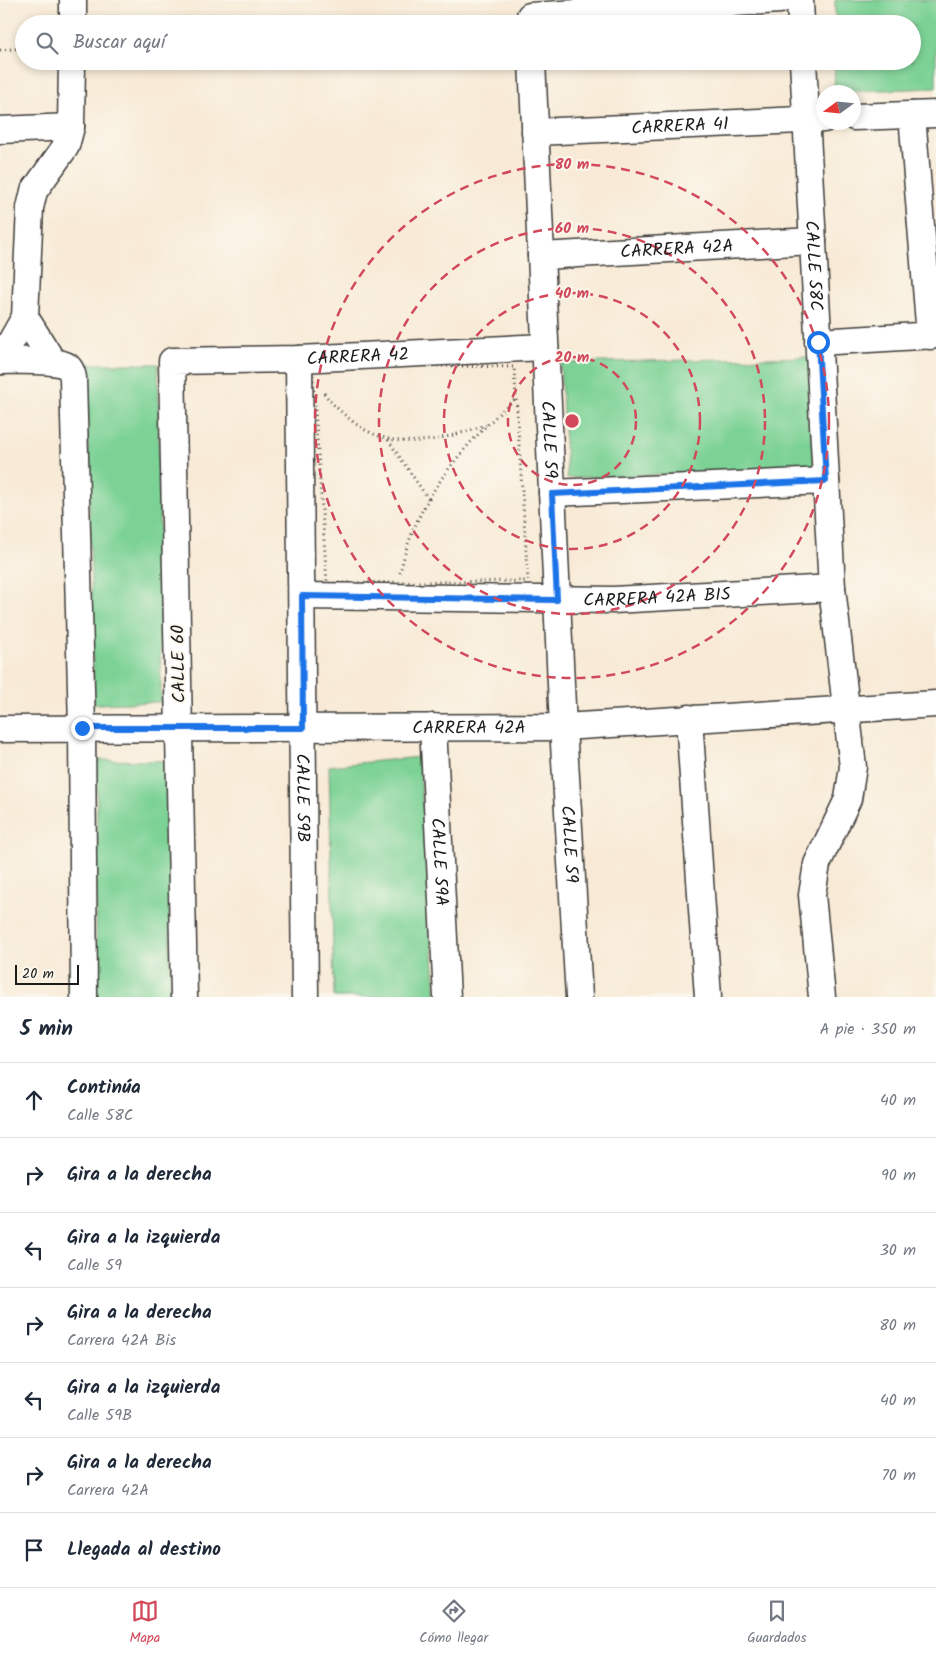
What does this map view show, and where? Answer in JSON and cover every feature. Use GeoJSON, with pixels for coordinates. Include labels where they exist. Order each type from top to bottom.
{"type":"FeatureCollection","features":[{"type":"Feature","properties":{"kind":"street"},"geometry":{"type":"LineString","coordinates":[[73,0],[73,15]]}},
{"type":"Feature","properties":{"kind":"street"},"geometry":{"type":"LineString","coordinates":[[530,13],[780,0]]}},
{"type":"Feature","properties":{"kind":"street"},"geometry":{"type":"LineString","coordinates":[[800,0],[801,15]]}},
{"type":"Feature","properties":{"kind":"street"},"geometry":{"type":"LineString","coordinates":[[60,364],[0,361],[25,317],[30,208],[34,191],[66,146],[71,127],[72,70]]}},
{"type":"Feature","properties":{"kind":"street","name":"CALLE 59"},"geometry":{"type":"LineString","coordinates":[[532,70],[563,727],[579,997]]}},
{"type":"Feature","properties":{"kind":"street","name":"CALLE 58C"},"geometry":{"type":"LineString","coordinates":[[805,70],[815,119],[813,241],[832,588],[853,767],[848,799],[818,864],[812,895],[822,997]]}},
{"type":"Feature","properties":{"kind":"street"},"geometry":{"type":"LineString","coordinates":[[818,342],[933,335],[924,114],[861,117]]}},
{"type":"Feature","properties":{"kind":"street","name":"CARRERA 41"},"geometry":{"type":"LineString","coordinates":[[535,132],[815,119]]}},
{"type":"Feature","properties":{"kind":"street"},"geometry":{"type":"LineString","coordinates":[[0,130],[71,127]]}},
{"type":"Feature","properties":{"kind":"street","name":"CARRERA 42A"},"geometry":{"type":"LineString","coordinates":[[541,256],[813,241]]}},
{"type":"Feature","properties":{"kind":"street"},"geometry":{"type":"LineString","coordinates":[[25,317],[60,364],[71,370],[73,378],[82,728],[84,997]]}},
{"type":"Feature","properties":{"kind":"street","name":"CARRERA 42"},"geometry":{"type":"LineString","coordinates":[[172,362],[306,366],[545,347]]}},
{"type":"Feature","properties":{"kind":"street","name":"CALLE 60"},"geometry":{"type":"LineString","coordinates":[[172,362],[184,997]]}},
{"type":"Feature","properties":{"kind":"street","name":"CALLE 59B"},"geometry":{"type":"LineString","coordinates":[[305,997],[302,596],[306,366]]}},
{"type":"Feature","properties":{"kind":"street"},"geometry":{"type":"LineString","coordinates":[[552,494],[826,481]]}},
{"type":"Feature","properties":{"kind":"street","name":"CARRERA 42A BIS"},"geometry":{"type":"LineString","coordinates":[[302,596],[613,600],[832,588]]}},
{"type":"Feature","properties":{"kind":"street","name":"CARRERA 42A"},"geometry":{"type":"LineString","coordinates":[[0,729],[563,727],[936,704]]}},
{"type":"Feature","properties":{"kind":"street"},"geometry":{"type":"LineString","coordinates":[[688,718],[708,997]]}},
{"type":"Feature","properties":{"kind":"street","name":"CALLE 59A"},"geometry":{"type":"LineString","coordinates":[[433,727],[446,997]]}},
{"type":"Feature","properties":{"kind":"path"},"geometry":{"type":"LineString","coordinates":[[0,50],[15,49]]}},
{"type":"Feature","properties":{"kind":"path"},"geometry":{"type":"LineString","coordinates":[[312,364],[514,367],[528,581],[327,583],[306,366],[312,364]]}},
{"type":"Feature","properties":{"kind":"path"},"geometry":{"type":"LineString","coordinates":[[306,366],[328,400],[351,421],[372,434],[388,440],[413,442],[432,440],[459,435],[488,425]]}},
{"type":"Feature","properties":{"kind":"path"},"geometry":{"type":"LineString","coordinates":[[397,581],[411,536],[429,500],[448,471],[488,425],[516,398]]}},
{"type":"Feature","properties":{"kind":"path"},"geometry":{"type":"LineString","coordinates":[[388,440],[429,500]]}},
{"type":"Feature","properties":{"kind":"green space"},"geometry":{"type":"Polygon","coordinates":[[[835,0],[936,0],[936,88],[861,91],[861,85],[834,85],[835,70],[921,70],[921,15],[835,15],[835,0]]]}},
{"type":"Feature","properties":{"kind":"green space"},"geometry":{"type":"Polygon","coordinates":[[[809,357],[814,469],[567,478],[560,363],[809,357]]]}},
{"type":"Feature","properties":{"kind":"green space"},"geometry":{"type":"Polygon","coordinates":[[[86,364],[158,364],[161,702],[94,704],[86,364]]]}},
{"type":"Feature","properties":{"kind":"green space"},"geometry":{"type":"Polygon","coordinates":[[[419,757],[436,997],[334,997],[329,766],[419,757]]]}},
{"type":"Feature","properties":{"kind":"green space"},"geometry":{"type":"Polygon","coordinates":[[[97,760],[171,761],[170,997],[96,997],[97,760]]]}},
{"type":"Feature","properties":{"kind":"route"},"geometry":{"type":"LineString","coordinates":[[82,728],[303,728],[302,596],[557,600],[552,494],[826,481],[818,342]]}}]}
